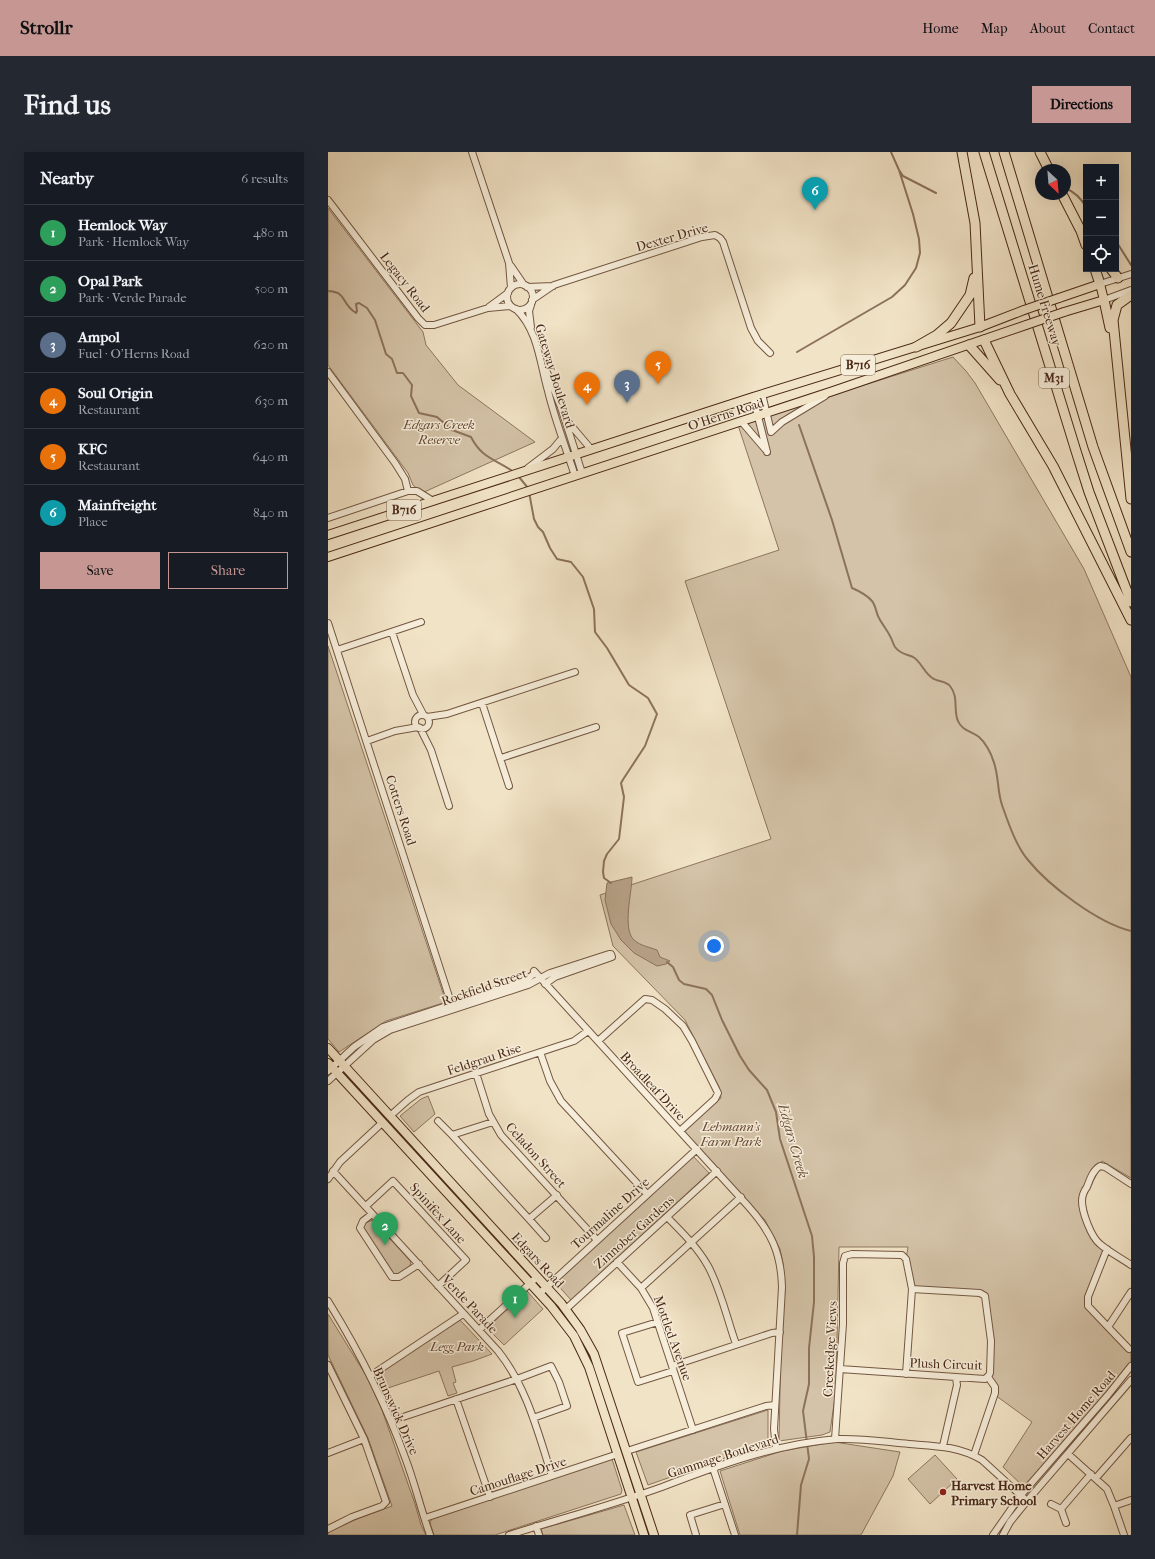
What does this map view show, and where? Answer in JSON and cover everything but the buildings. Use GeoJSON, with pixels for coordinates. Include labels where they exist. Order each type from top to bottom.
{"type":"FeatureCollection","features":[{"type":"Feature","properties":{"kind":"highway"},"geometry":{"type":"LineString","coordinates":[[962,152],[975,223],[980,327]]}},
{"type":"Feature","properties":{"kind":"highway","name":"Hume Freeway"},"geometry":{"type":"LineString","coordinates":[[984,152],[1078,458],[1131,602]]}},
{"type":"Feature","properties":{"kind":"highway","name":"Hume Freeway"},"geometry":{"type":"LineString","coordinates":[[1004,152],[1093,447],[1131,552]]}},
{"type":"Feature","properties":{"kind":"highway"},"geometry":{"type":"LineString","coordinates":[[1040,152],[1046,164]]}},
{"type":"Feature","properties":{"kind":"highway"},"geometry":{"type":"LineString","coordinates":[[1065,200],[1083,234]]}},
{"type":"Feature","properties":{"kind":"highway"},"geometry":{"type":"LineString","coordinates":[[916,347],[951,323],[970,294],[976,263]]}},
{"type":"Feature","properties":{"kind":"highway"},"geometry":{"type":"LineString","coordinates":[[1096,272],[1100,284]]}},
{"type":"Feature","properties":{"kind":"highway"},"geometry":{"type":"LineString","coordinates":[[1113,272],[1118,278]]}},
{"type":"Feature","properties":{"kind":"highway"},"geometry":{"type":"LineString","coordinates":[[1131,295],[1117,305],[1113,320],[1131,499]]}},
{"type":"Feature","properties":{"kind":"highway"},"geometry":{"type":"LineString","coordinates":[[1104,300],[1116,355]]}},
{"type":"Feature","properties":{"kind":"highway"},"geometry":{"type":"LineString","coordinates":[[984,340],[1010,394],[1053,466],[1131,620]]}},
{"type":"Feature","properties":{"kind":"highway"},"geometry":{"type":"LineString","coordinates":[[969,346],[1010,394]]}},
{"type":"Feature","properties":{"kind":"main road","name":"O'Herns Road"},"geometry":{"type":"LineString","coordinates":[[328,535],[762,394],[980,327],[1100,284]]}},
{"type":"Feature","properties":{"kind":"main road"},"geometry":{"type":"LineString","coordinates":[[1100,284],[1104,300]]}},
{"type":"Feature","properties":{"kind":"main road","name":"O'Herns Road"},"geometry":{"type":"LineString","coordinates":[[328,557],[758,416],[969,346],[1064,312],[1104,300]]}},
{"type":"Feature","properties":{"kind":"main road"},"geometry":{"type":"LineString","coordinates":[[980,327],[984,340]]}},
{"type":"Feature","properties":{"kind":"main road","name":"Edgars Road"},"geometry":{"type":"LineString","coordinates":[[328,1048],[566,1309],[580,1329],[594,1354],[654,1535]]}},
{"type":"Feature","properties":{"kind":"main road","name":"Edgars Road"},"geometry":{"type":"LineString","coordinates":[[331,1068],[383,1122],[540,1293],[564,1322],[582,1351],[591,1373],[644,1535]]}},
{"type":"Feature","properties":{"kind":"main road"},"geometry":{"type":"LineString","coordinates":[[383,1122],[390,1116]]}},
{"type":"Feature","properties":{"kind":"street"},"geometry":{"type":"LineString","coordinates":[[472,152],[509,263],[532,293],[532,301],[529,311],[531,328]]}},
{"type":"Feature","properties":{"kind":"street","name":"Legacy Road"},"geometry":{"type":"LineString","coordinates":[[328,200],[418,318],[425,325],[434,325],[488,308],[513,308]]}},
{"type":"Feature","properties":{"kind":"street","name":"Dexter Drive"},"geometry":{"type":"LineString","coordinates":[[526,286],[554,285],[702,237],[715,235],[723,242],[751,328],[758,341],[770,353]]}},
{"type":"Feature","properties":{"kind":"street"},"geometry":{"type":"LineString","coordinates":[[509,263],[509,291],[507,300],[513,308],[523,310],[532,301]]}},
{"type":"Feature","properties":{"kind":"street","name":"O'Herns Road"},"geometry":{"type":"LineString","coordinates":[[1100,284],[1131,274]]}},
{"type":"Feature","properties":{"kind":"street"},"geometry":{"type":"LineString","coordinates":[[509,291],[517,285],[526,286]]}},
{"type":"Feature","properties":{"kind":"street","name":"Dexter Drive"},"geometry":{"type":"LineString","coordinates":[[532,301],[554,285]]}},
{"type":"Feature","properties":{"kind":"street","name":"O'Herns Road"},"geometry":{"type":"LineString","coordinates":[[1104,300],[1131,290]]}},
{"type":"Feature","properties":{"kind":"street","name":"Legacy Road"},"geometry":{"type":"LineString","coordinates":[[488,308],[509,291]]}},
{"type":"Feature","properties":{"kind":"street","name":"Gateway Boulevard"},"geometry":{"type":"LineString","coordinates":[[513,308],[522,316],[531,328],[562,438],[572,455]]}},
{"type":"Feature","properties":{"kind":"street"},"geometry":{"type":"LineString","coordinates":[[541,360],[554,388],[564,418],[578,475]]}},
{"type":"Feature","properties":{"kind":"street"},"geometry":{"type":"LineString","coordinates":[[328,372],[395,463],[403,476],[408,491]]}},
{"type":"Feature","properties":{"kind":"street"},"geometry":{"type":"LineString","coordinates":[[762,394],[771,432],[782,422],[833,391]]}},
{"type":"Feature","properties":{"kind":"street"},"geometry":{"type":"LineString","coordinates":[[741,421],[767,452],[753,397]]}},
{"type":"Feature","properties":{"kind":"street"},"geometry":{"type":"LineString","coordinates":[[564,418],[591,449]]}},
{"type":"Feature","properties":{"kind":"street"},"geometry":{"type":"LineString","coordinates":[[525,471],[553,449],[562,438]]}},
{"type":"Feature","properties":{"kind":"street"},"geometry":{"type":"LineString","coordinates":[[328,518],[408,491],[417,491],[434,501]]}},
{"type":"Feature","properties":{"kind":"street"},"geometry":{"type":"LineString","coordinates":[[337,650],[420,622]]}},
{"type":"Feature","properties":{"kind":"street","name":"Cotters Road"},"geometry":{"type":"LineString","coordinates":[[328,623],[452,1007]]}},
{"type":"Feature","properties":{"kind":"street"},"geometry":{"type":"LineString","coordinates":[[392,632],[413,695],[417,723],[431,750],[449,806]]}},
{"type":"Feature","properties":{"kind":"street"},"geometry":{"type":"LineString","coordinates":[[367,741],[417,723],[575,672]]}},
{"type":"Feature","properties":{"kind":"street"},"geometry":{"type":"LineString","coordinates":[[413,695],[427,720],[431,750]]}},
{"type":"Feature","properties":{"kind":"street"},"geometry":{"type":"LineString","coordinates":[[482,703],[510,786]]}},
{"type":"Feature","properties":{"kind":"street"},"geometry":{"type":"LineString","coordinates":[[417,723],[424,728],[427,720]]}},
{"type":"Feature","properties":{"kind":"street"},"geometry":{"type":"LineString","coordinates":[[501,758],[596,727]]}},
{"type":"Feature","properties":{"kind":"street","name":"Rockfield Street"},"geometry":{"type":"LineString","coordinates":[[328,1081],[331,1068],[342,1064],[354,1047],[383,1027],[528,985],[550,973],[585,964],[555,977],[545,984]]}},
{"type":"Feature","properties":{"kind":"street","name":"Rockfield Street"},"geometry":{"type":"LineString","coordinates":[[452,1007],[526,980],[534,972]]}},
{"type":"Feature","properties":{"kind":"street","name":"Broadleaf Drive"},"geometry":{"type":"LineString","coordinates":[[534,972],[741,1197],[765,1226],[773,1241],[779,1257],[782,1287],[775,1405],[774,1435],[776,1448]]}},
{"type":"Feature","properties":{"kind":"street"},"geometry":{"type":"LineString","coordinates":[[598,1041],[645,999],[652,1000],[680,1022],[692,1040],[718,1093],[714,1099],[680,1131]]}},
{"type":"Feature","properties":{"kind":"street","name":"Feldgrau Rise"},"geometry":{"type":"LineString","coordinates":[[390,1116],[419,1092],[574,1041],[588,1031]]}},
{"type":"Feature","properties":{"kind":"street"},"geometry":{"type":"LineString","coordinates":[[540,1052],[550,1081],[561,1101],[647,1194]]}},
{"type":"Feature","properties":{"kind":"street","name":"Celadon Street"},"geometry":{"type":"LineString","coordinates":[[476,1073],[493,1122],[501,1135],[597,1240]]}},
{"type":"Feature","properties":{"kind":"street"},"geometry":{"type":"LineString","coordinates":[[438,1121],[546,1238]]}},
{"type":"Feature","properties":{"kind":"street"},"geometry":{"type":"LineString","coordinates":[[328,1179],[340,1162],[383,1122]]}},
{"type":"Feature","properties":{"kind":"street"},"geometry":{"type":"LineString","coordinates":[[452,1135],[493,1122]]}},
{"type":"Feature","properties":{"kind":"street","name":"Tourmaline Drive"},"geometry":{"type":"LineString","coordinates":[[540,1293],[697,1149]]}},
{"type":"Feature","properties":{"kind":"street"},"geometry":{"type":"LineString","coordinates":[[1131,1184],[1105,1167],[1100,1166],[1094,1170],[1083,1195],[1082,1206],[1092,1233],[1099,1243],[1131,1264]]}},
{"type":"Feature","properties":{"kind":"street","name":"Verde Parade"},"geometry":{"type":"LineString","coordinates":[[333,1171],[504,1358],[517,1379],[533,1418],[552,1476]]}},
{"type":"Feature","properties":{"kind":"street","name":"Zinnober Gardens"},"geometry":{"type":"LineString","coordinates":[[566,1309],[717,1171]]}},
{"type":"Feature","properties":{"kind":"street","name":"Spinifex Lane"},"geometry":{"type":"LineString","coordinates":[[366,1206],[393,1181],[466,1260],[438,1286]]}},
{"type":"Feature","properties":{"kind":"street"},"geometry":{"type":"LineString","coordinates":[[529,1219],[557,1195]]}},
{"type":"Feature","properties":{"kind":"street"},"geometry":{"type":"LineString","coordinates":[[641,1288],[741,1197]]}},
{"type":"Feature","properties":{"kind":"street"},"geometry":{"type":"LineString","coordinates":[[372,1214],[363,1221],[360,1228],[392,1277],[399,1277],[419,1264]]}},
{"type":"Feature","properties":{"kind":"street"},"geometry":{"type":"LineString","coordinates":[[667,1217],[692,1243],[712,1274],[736,1344]]}},
{"type":"Feature","properties":{"kind":"street"},"geometry":{"type":"LineString","coordinates":[[1107,1249],[1088,1297],[1087,1304],[1129,1349]]}},
{"type":"Feature","properties":{"kind":"street","name":"Creekedge Views"},"geometry":{"type":"LineString","coordinates":[[835,1439],[843,1324],[843,1260],[845,1256],[849,1254],[902,1255],[905,1257],[912,1289]]}},
{"type":"Feature","properties":{"kind":"street","name":"Mottled Avenue"},"geometry":{"type":"LineString","coordinates":[[618,1262],[641,1288],[650,1302],[658,1322],[693,1430]]}},
{"type":"Feature","properties":{"kind":"street"},"geometry":{"type":"LineString","coordinates":[[479,1330],[537,1277]]}},
{"type":"Feature","properties":{"kind":"street"},"geometry":{"type":"LineString","coordinates":[[906,1374],[912,1289]]}},
{"type":"Feature","properties":{"kind":"street","name":"Plush Circuit"},"geometry":{"type":"LineString","coordinates":[[840,1369],[956,1378],[982,1379],[988,1377],[990,1372],[992,1342],[985,1296],[980,1293],[912,1289]]}},
{"type":"Feature","properties":{"kind":"street"},"geometry":{"type":"LineString","coordinates":[[1108,1327],[1131,1292]]}},
{"type":"Feature","properties":{"kind":"street","name":"Brunswick Drive"},"geometry":{"type":"LineString","coordinates":[[328,1301],[370,1376],[390,1421],[411,1472],[430,1535]]}},
{"type":"Feature","properties":{"kind":"street"},"geometry":{"type":"LineString","coordinates":[[370,1376],[463,1314]]}},
{"type":"Feature","properties":{"kind":"street"},"geometry":{"type":"LineString","coordinates":[[658,1322],[622,1333],[638,1382],[736,1344],[780,1332]]}},
{"type":"Feature","properties":{"kind":"street"},"geometry":{"type":"LineString","coordinates":[[328,1365],[364,1439],[386,1502],[382,1506],[328,1529]]}},
{"type":"Feature","properties":{"kind":"street"},"geometry":{"type":"LineString","coordinates":[[390,1421],[517,1379],[551,1366],[560,1382],[567,1406],[533,1418]]}},
{"type":"Feature","properties":{"kind":"street","name":"Harvest Home Road"},"geometry":{"type":"LineString","coordinates":[[993,1535],[1021,1495],[1108,1395],[1131,1366]]}},
{"type":"Feature","properties":{"kind":"street"},"geometry":{"type":"LineString","coordinates":[[974,1455],[996,1387],[988,1377]]}},
{"type":"Feature","properties":{"kind":"street"},"geometry":{"type":"LineString","coordinates":[[942,1446],[957,1385],[956,1378]]}},
{"type":"Feature","properties":{"kind":"street","name":"Harvest Home Road"},"geometry":{"type":"LineString","coordinates":[[1003,1535],[1010,1522],[1027,1501],[1131,1380]]}},
{"type":"Feature","properties":{"kind":"street"},"geometry":{"type":"LineString","coordinates":[[456,1399],[490,1497]]}},
{"type":"Feature","properties":{"kind":"street"},"geometry":{"type":"LineString","coordinates":[[627,1451],[766,1406],[775,1405]]}},
{"type":"Feature","properties":{"kind":"street"},"geometry":{"type":"LineString","coordinates":[[1061,1509],[1131,1438]]}},
{"type":"Feature","properties":{"kind":"street"},"geometry":{"type":"LineString","coordinates":[[328,1453],[364,1439]]}},
{"type":"Feature","properties":{"kind":"street","name":"Gammage Boulevard"},"geometry":{"type":"LineString","coordinates":[[509,1535],[631,1497],[713,1468],[776,1448],[835,1439],[854,1439],[956,1448],[974,1455],[990,1466],[1027,1501]]}},
{"type":"Feature","properties":{"kind":"street","name":"Camouflage Drive"},"geometry":{"type":"LineString","coordinates":[[425,1518],[618,1454]]}},
{"type":"Feature","properties":{"kind":"street"},"geometry":{"type":"LineString","coordinates":[[1068,1454],[1106,1489],[1114,1506],[1124,1535]]}},
{"type":"Feature","properties":{"kind":"street"},"geometry":{"type":"LineString","coordinates":[[713,1468],[735,1535]]}},
{"type":"Feature","properties":{"kind":"street"},"geometry":{"type":"LineString","coordinates":[[1114,1506],[1131,1500]]}},
{"type":"Feature","properties":{"kind":"street"},"geometry":{"type":"LineString","coordinates":[[696,1535],[690,1515],[725,1504]]}},
{"type":"Feature","properties":{"kind":"street"},"geometry":{"type":"LineString","coordinates":[[1051,1504],[1061,1509],[1066,1523]]}},
{"type":"Feature","properties":{"kind":"street"},"geometry":{"type":"LineString","coordinates":[[536,1526],[538,1535]]}},
{"type":"Feature","properties":{"kind":"green space","name":"Edgars Creek Reserve"},"geometry":{"type":"Polygon","coordinates":[[[328,208],[423,332],[426,345],[458,385],[535,442],[422,493],[413,485],[408,473],[328,365],[328,208]]]}},
{"type":"Feature","properties":{"kind":"green space","name":"Lehmann’s Farm Park"},"geometry":{"type":"Polygon","coordinates":[[[953,357],[975,383],[1084,569],[1131,677],[1131,1178],[1102,1161],[1083,1195],[1092,1233],[1107,1249],[1087,1301],[1131,1350],[1131,1366],[1026,1489],[1003,1467],[1032,1422],[995,1395],[988,1377],[992,1349],[985,1296],[912,1289],[906,1259],[908,1247],[839,1247],[836,1390],[830,1432],[822,1435],[779,1441],[781,1339],[785,1291],[783,1263],[780,1249],[765,1220],[685,1133],[686,1129],[721,1098],[719,1087],[685,1020],[613,946],[600,895],[771,839],[685,581],[779,550],[738,425],[953,357]]]}},
{"type":"Feature","properties":{"kind":"green space"},"geometry":{"type":"Polygon","coordinates":[[[328,646],[446,1002],[386,1021],[339,1052],[328,1039],[328,646]]]}},
{"type":"Feature","properties":{"kind":"green space"},"geometry":{"type":"Polygon","coordinates":[[[428,1096],[435,1114],[414,1132],[400,1116],[421,1099],[428,1096]]]}},
{"type":"Feature","properties":{"kind":"green space"},"geometry":{"type":"Polygon","coordinates":[[[693,1156],[709,1173],[571,1300],[555,1282],[693,1156]]]}},
{"type":"Feature","properties":{"kind":"green space"},"geometry":{"type":"Polygon","coordinates":[[[373,1220],[411,1262],[407,1269],[399,1274],[394,1275],[363,1228],[365,1223],[373,1220]]]}},
{"type":"Feature","properties":{"kind":"green space"},"geometry":{"type":"Polygon","coordinates":[[[527,1291],[543,1309],[504,1345],[487,1328],[527,1291]]]}},
{"type":"Feature","properties":{"kind":"green space"},"geometry":{"type":"Polygon","coordinates":[[[328,1314],[367,1377],[382,1410],[421,1525],[426,1535],[328,1535],[328,1532],[392,1506],[368,1438],[328,1355],[328,1314]]]}},
{"type":"Feature","properties":{"kind":"green space","name":"Legg Park"},"geometry":{"type":"Polygon","coordinates":[[[460,1320],[492,1354],[452,1367],[456,1382],[453,1383],[457,1393],[448,1396],[439,1371],[385,1389],[376,1375],[460,1320]]]}},
{"type":"Feature","properties":{"kind":"green space"},"geometry":{"type":"Polygon","coordinates":[[[768,1410],[768,1443],[648,1485],[636,1452],[768,1410]]]}},
{"type":"Feature","properties":{"kind":"green space"},"geometry":{"type":"Polygon","coordinates":[[[834,1442],[900,1452],[893,1476],[861,1535],[740,1535],[720,1471],[782,1451],[834,1442]]]}},
{"type":"Feature","properties":{"kind":"green space"},"geometry":{"type":"Polygon","coordinates":[[[935,1455],[957,1479],[930,1504],[908,1479],[935,1455]]]}},
{"type":"Feature","properties":{"kind":"green space"},"geometry":{"type":"Polygon","coordinates":[[[612,1459],[622,1490],[621,1494],[495,1535],[434,1535],[430,1523],[432,1518],[612,1459]]]}},
{"type":"Feature","properties":{"kind":"green space"},"geometry":{"type":"Polygon","coordinates":[[[624,1505],[635,1535],[543,1535],[541,1529],[624,1505]]]}},
{"type":"Feature","properties":{"kind":"shaded area"},"geometry":{"type":"Polygon","coordinates":[[[632,877],[628,910],[630,935],[639,944],[657,950],[660,957],[670,961],[666,964],[657,966],[634,953],[621,940],[611,924],[605,900],[607,883],[632,877]]]}},
{"type":"Feature","properties":{"kind":"waterway"},"geometry":{"type":"LineString","coordinates":[[891,152],[903,176],[936,193]]}},
{"type":"Feature","properties":{"kind":"waterway"},"geometry":{"type":"LineString","coordinates":[[797,352],[892,297],[905,285],[916,268],[920,253],[919,239],[899,170]]}},
{"type":"Feature","properties":{"kind":"waterway"},"geometry":{"type":"LineString","coordinates":[[1071,191],[1083,202]]}},
{"type":"Feature","properties":{"kind":"waterway"},"geometry":{"type":"LineString","coordinates":[[1119,246],[1131,265]]}},
{"type":"Feature","properties":{"kind":"waterway","name":"Edgars Creek"},"geometry":{"type":"LineString","coordinates":[[328,291],[341,295],[349,308],[356,313],[356,304],[359,303],[367,308],[375,320],[386,354],[392,359],[397,373],[403,373],[412,385],[411,396],[419,413],[437,417],[452,430],[471,437],[479,449],[511,470]]}},
{"type":"Feature","properties":{"kind":"waterway"},"geometry":{"type":"LineString","coordinates":[[799,425],[832,520],[852,588],[865,595],[872,601],[877,614],[889,634],[894,646],[901,652],[916,659],[931,677],[947,683],[953,690],[958,721],[962,727],[981,739],[991,754],[995,765],[1002,805],[1020,848],[1037,870],[1061,892],[1089,912],[1118,927],[1131,931]]}},
{"type":"Feature","properties":{"kind":"waterway","name":"Edgars Creek"},"geometry":{"type":"LineString","coordinates":[[519,477],[528,488]]}},
{"type":"Feature","properties":{"kind":"waterway","name":"Edgars Creek"},"geometry":{"type":"LineString","coordinates":[[529,492],[534,519],[538,527],[543,532],[550,548],[557,559],[571,562],[583,577],[594,609],[595,632],[607,648],[629,685],[648,698],[657,714],[645,746],[621,783],[624,797],[619,839],[607,854],[604,861],[604,878],[611,883]]}},
{"type":"Feature","properties":{"kind":"waterway","name":"Edgars Creek"},"geometry":{"type":"LineString","coordinates":[[667,962],[673,967],[679,980],[684,984],[706,989],[712,995],[722,1020],[740,1056],[749,1070],[767,1090],[776,1112],[780,1139],[812,1236],[814,1257],[814,1302],[809,1348],[809,1384],[803,1411],[809,1459],[801,1485],[797,1535]]}},
{"type":"Feature","properties":{"kind":"place","name":"Mainfreight"},"geometry":{"type":"Point","coordinates":[815,210]}},
{"type":"Feature","properties":{"kind":"place","name":"KFC"},"geometry":{"type":"Point","coordinates":[658,384]}},
{"type":"Feature","properties":{"kind":"place","name":"Ampol"},"geometry":{"type":"Point","coordinates":[627,403]}},
{"type":"Feature","properties":{"kind":"place","name":"Soul Origin"},"geometry":{"type":"Point","coordinates":[587,405]}},
{"type":"Feature","properties":{"kind":"place","name":"Opal Park"},"geometry":{"type":"Point","coordinates":[385,1245]}},
{"type":"Feature","properties":{"kind":"place","name":"Hemlock Way"},"geometry":{"type":"Point","coordinates":[515,1318]}},
{"type":"Feature","properties":{"kind":"place","name":"Harvest Home Primary School"},"geometry":{"type":"Point","coordinates":[943,1492]}}]}
